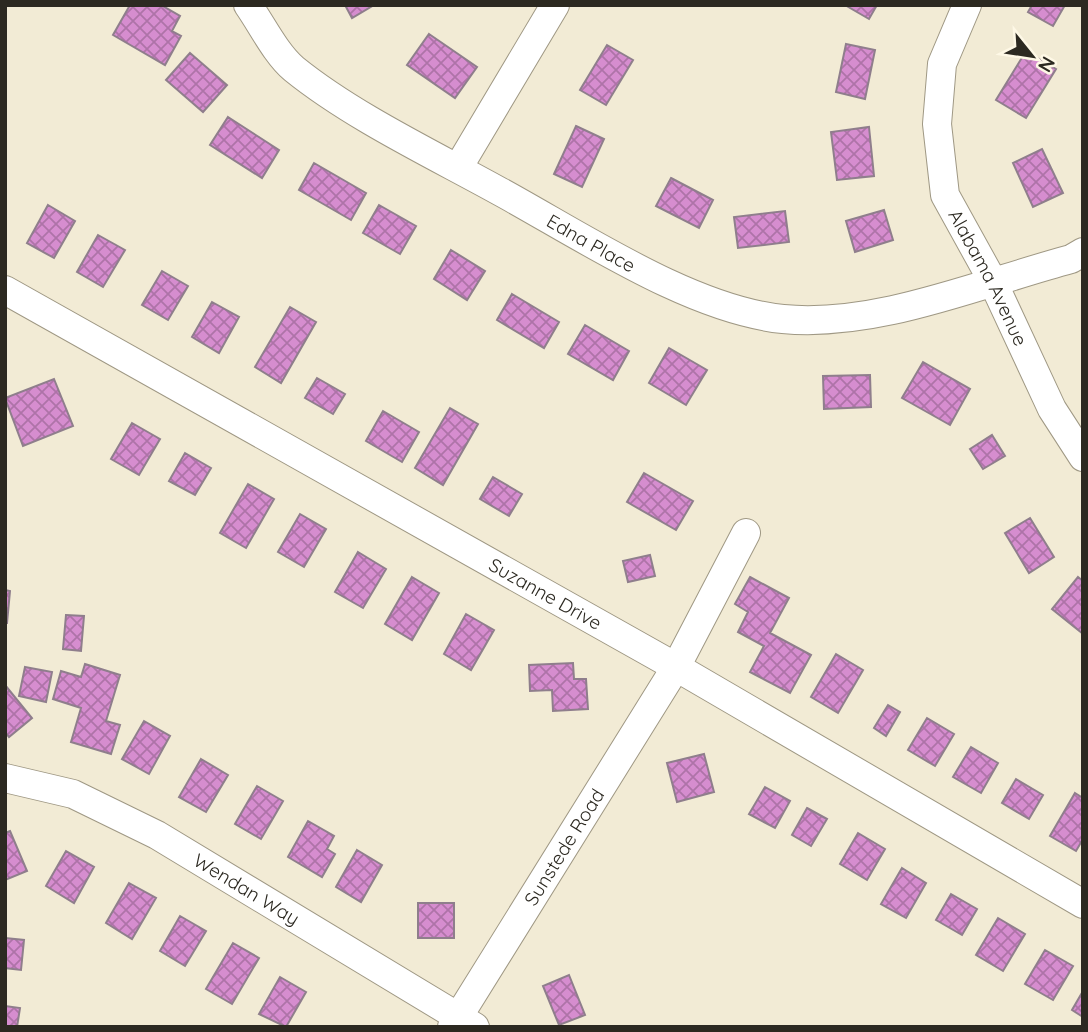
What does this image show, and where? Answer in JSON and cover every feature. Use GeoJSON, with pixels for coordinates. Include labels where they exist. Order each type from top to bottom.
{"type":"FeatureCollection","features":[{"type":"Feature","properties":{"kind":"street","name":"Edna Place"},"geometry":{"type":"LineString","coordinates":[[248,5],[292,68],[352,108],[659,278],[726,306],[782,319],[844,319],[908,307],[992,280],[1071,259],[1083,253]]}},
{"type":"Feature","properties":{"kind":"street"},"geometry":{"type":"LineString","coordinates":[[458,168],[555,5]]}},
{"type":"Feature","properties":{"kind":"street","name":"Alabama Avenue"},"geometry":{"type":"LineString","coordinates":[[967,5],[942,64],[937,124],[945,195],[992,280],[1052,409],[1083,457]]}},
{"type":"Feature","properties":{"kind":"street","name":"Suzanne Drive"},"geometry":{"type":"LineString","coordinates":[[6,292],[676,667],[1083,904]]}},
{"type":"Feature","properties":{"kind":"street","name":"Sunstede Road"},"geometry":{"type":"LineString","coordinates":[[462,1023],[676,667],[746,533]]}},
{"type":"Feature","properties":{"kind":"street","name":"Wendan Way"},"geometry":{"type":"LineString","coordinates":[[5,778],[73,794],[157,835],[462,1023]]}},
{"type":"Feature","properties":{"kind":"building"},"geometry":{"type":"Polygon","coordinates":[[[130,5],[161,5],[180,16],[172,31],[181,36],[165,65],[113,35],[130,5]]]}},
{"type":"Feature","properties":{"kind":"building"},"geometry":{"type":"Polygon","coordinates":[[[345,5],[374,5],[352,18],[345,5]]]}},
{"type":"Feature","properties":{"kind":"building"},"geometry":{"type":"Polygon","coordinates":[[[845,5],[877,5],[869,19],[845,5]]]}},
{"type":"Feature","properties":{"kind":"building"},"geometry":{"type":"Polygon","coordinates":[[[1032,5],[1065,5],[1053,26],[1028,12],[1032,5]]]}},
{"type":"Feature","properties":{"kind":"building"},"geometry":{"type":"Polygon","coordinates":[[[429,34],[477,67],[455,98],[407,65],[429,34]]]}},
{"type":"Feature","properties":{"kind":"building"},"geometry":{"type":"Polygon","coordinates":[[[846,44],[875,50],[865,99],[836,92],[846,44]]]}},
{"type":"Feature","properties":{"kind":"building"},"geometry":{"type":"Polygon","coordinates":[[[607,45],[633,60],[606,105],[580,90],[607,45]]]}},
{"type":"Feature","properties":{"kind":"building"},"geometry":{"type":"Polygon","coordinates":[[[1026,51],[1056,69],[1026,118],[996,100],[1026,51]]]}},
{"type":"Feature","properties":{"kind":"building"},"geometry":{"type":"Polygon","coordinates":[[[190,53],[227,85],[203,112],[166,80],[190,53]]]}},
{"type":"Feature","properties":{"kind":"building"},"geometry":{"type":"Polygon","coordinates":[[[228,117],[279,150],[262,178],[210,145],[228,117]]]}},
{"type":"Feature","properties":{"kind":"building"},"geometry":{"type":"Polygon","coordinates":[[[576,126],[604,139],[582,187],[554,174],[576,126]]]}},
{"type":"Feature","properties":{"kind":"building"},"geometry":{"type":"Polygon","coordinates":[[[869,127],[874,176],[837,180],[831,132],[869,127]]]}},
{"type":"Feature","properties":{"kind":"building"},"geometry":{"type":"Polygon","coordinates":[[[1042,149],[1063,193],[1033,207],[1013,163],[1042,149]]]}},
{"type":"Feature","properties":{"kind":"building"},"geometry":{"type":"Polygon","coordinates":[[[314,163],[366,193],[351,220],[299,190],[314,163]]]}},
{"type":"Feature","properties":{"kind":"building"},"geometry":{"type":"Polygon","coordinates":[[[671,178],[713,200],[699,228],[656,206],[671,178]]]}},
{"type":"Feature","properties":{"kind":"building"},"geometry":{"type":"Polygon","coordinates":[[[48,205],[75,221],[54,258],[27,243],[48,205]]]}},
{"type":"Feature","properties":{"kind":"building"},"geometry":{"type":"Polygon","coordinates":[[[379,205],[416,226],[400,254],[363,233],[379,205]]]}},
{"type":"Feature","properties":{"kind":"building"},"geometry":{"type":"Polygon","coordinates":[[[884,210],[893,240],[855,252],[846,221],[884,210]]]}},
{"type":"Feature","properties":{"kind":"building"},"geometry":{"type":"Polygon","coordinates":[[[785,211],[789,242],[738,248],[734,217],[785,211]]]}},
{"type":"Feature","properties":{"kind":"building"},"geometry":{"type":"Polygon","coordinates":[[[98,235],[125,250],[103,287],[77,272],[98,235]]]}},
{"type":"Feature","properties":{"kind":"building"},"geometry":{"type":"Polygon","coordinates":[[[451,250],[485,271],[467,300],[434,279],[451,250]]]}},
{"type":"Feature","properties":{"kind":"building"},"geometry":{"type":"Polygon","coordinates":[[[162,271],[188,286],[168,320],[142,305],[162,271]]]}},
{"type":"Feature","properties":{"kind":"building"},"geometry":{"type":"Polygon","coordinates":[[[512,294],[559,322],[544,348],[497,320],[512,294]]]}},
{"type":"Feature","properties":{"kind":"building"},"geometry":{"type":"Polygon","coordinates":[[[212,302],[239,317],[219,353],[192,337],[212,302]]]}},
{"type":"Feature","properties":{"kind":"building"},"geometry":{"type":"Polygon","coordinates":[[[290,307],[316,322],[281,383],[255,367],[290,307]]]}},
{"type":"Feature","properties":{"kind":"building"},"geometry":{"type":"Polygon","coordinates":[[[585,325],[629,351],[613,380],[568,354],[585,325]]]}},
{"type":"Feature","properties":{"kind":"building"},"geometry":{"type":"Polygon","coordinates":[[[669,348],[707,370],[686,405],[649,383],[669,348]]]}},
{"type":"Feature","properties":{"kind":"building"},"geometry":{"type":"Polygon","coordinates":[[[923,362],[970,389],[950,425],[902,398],[923,362]]]}},
{"type":"Feature","properties":{"kind":"building"},"geometry":{"type":"Polygon","coordinates":[[[870,375],[871,407],[824,409],[823,376],[870,375]]]}},
{"type":"Feature","properties":{"kind":"building"},"geometry":{"type":"Polygon","coordinates":[[[317,378],[345,394],[333,414],[305,398],[317,378]]]}},
{"type":"Feature","properties":{"kind":"building"},"geometry":{"type":"Polygon","coordinates":[[[54,379],[73,426],[23,446],[5,398],[54,379]]]}},
{"type":"Feature","properties":{"kind":"building"},"geometry":{"type":"Polygon","coordinates":[[[450,408],[478,424],[443,485],[415,468],[450,408]]]}},
{"type":"Feature","properties":{"kind":"building"},"geometry":{"type":"Polygon","coordinates":[[[383,411],[419,432],[402,462],[366,441],[383,411]]]}},
{"type":"Feature","properties":{"kind":"building"},"geometry":{"type":"Polygon","coordinates":[[[132,423],[160,439],[139,475],[111,459],[132,423]]]}},
{"type":"Feature","properties":{"kind":"building"},"geometry":{"type":"Polygon","coordinates":[[[992,435],[1005,456],[983,469],[970,449],[992,435]]]}},
{"type":"Feature","properties":{"kind":"building"},"geometry":{"type":"Polygon","coordinates":[[[185,453],[211,468],[195,495],[169,481],[185,453]]]}},
{"type":"Feature","properties":{"kind":"building"},"geometry":{"type":"Polygon","coordinates":[[[644,473],[693,501],[676,530],[627,502],[644,473]]]}},
{"type":"Feature","properties":{"kind":"building"},"geometry":{"type":"Polygon","coordinates":[[[493,477],[522,494],[509,516],[480,499],[493,477]]]}},
{"type":"Feature","properties":{"kind":"building"},"geometry":{"type":"Polygon","coordinates":[[[248,484],[274,499],[246,548],[220,533],[248,484]]]}},
{"type":"Feature","properties":{"kind":"building"},"geometry":{"type":"Polygon","coordinates":[[[300,514],[326,529],[304,567],[278,552],[300,514]]]}},
{"type":"Feature","properties":{"kind":"building"},"geometry":{"type":"Polygon","coordinates":[[[1030,518],[1054,557],[1029,573],[1005,533],[1030,518]]]}},
{"type":"Feature","properties":{"kind":"building"},"geometry":{"type":"Polygon","coordinates":[[[358,552],[386,569],[363,608],[335,592],[358,552]]]}},
{"type":"Feature","properties":{"kind":"building"},"geometry":{"type":"Polygon","coordinates":[[[650,555],[655,576],[628,582],[623,561],[650,555]]]}},
{"type":"Feature","properties":{"kind":"building"},"geometry":{"type":"Polygon","coordinates":[[[412,577],[439,593],[412,640],[385,624],[412,577]]]}},
{"type":"Feature","properties":{"kind":"building"},"geometry":{"type":"Polygon","coordinates":[[[750,577],[789,598],[770,633],[811,655],[790,693],[750,672],[764,646],[738,632],[748,612],[735,604],[750,577]]]}},
{"type":"Feature","properties":{"kind":"building"},"geometry":{"type":"Polygon","coordinates":[[[1078,577],[1083,581],[1083,634],[1052,609],[1078,577]]]}},
{"type":"Feature","properties":{"kind":"building"},"geometry":{"type":"Polygon","coordinates":[[[5,590],[10,591],[7,623],[5,623],[5,590]]]}},
{"type":"Feature","properties":{"kind":"building"},"geometry":{"type":"Polygon","coordinates":[[[466,614],[494,630],[471,670],[444,654],[466,614]]]}},
{"type":"Feature","properties":{"kind":"building"},"geometry":{"type":"Polygon","coordinates":[[[66,615],[84,616],[81,651],[63,649],[66,615]]]}},
{"type":"Feature","properties":{"kind":"building"},"geometry":{"type":"Polygon","coordinates":[[[836,654],[863,670],[838,713],[811,697],[836,654]]]}},
{"type":"Feature","properties":{"kind":"building"},"geometry":{"type":"Polygon","coordinates":[[[573,663],[574,679],[586,679],[588,709],[553,711],[552,690],[530,691],[529,665],[573,663]]]}},
{"type":"Feature","properties":{"kind":"building"},"geometry":{"type":"Polygon","coordinates":[[[85,664],[120,675],[106,721],[120,725],[111,754],[71,742],[81,708],[53,699],[61,671],[81,677],[85,664]]]}},
{"type":"Feature","properties":{"kind":"building"},"geometry":{"type":"Polygon","coordinates":[[[25,667],[52,672],[46,702],[19,696],[25,667]]]}},
{"type":"Feature","properties":{"kind":"building"},"geometry":{"type":"Polygon","coordinates":[[[5,685],[32,718],[9,737],[5,732],[5,685]]]}},
{"type":"Feature","properties":{"kind":"building"},"geometry":{"type":"Polygon","coordinates":[[[888,705],[900,712],[886,736],[874,728],[888,705]]]}},
{"type":"Feature","properties":{"kind":"building"},"geometry":{"type":"Polygon","coordinates":[[[927,718],[954,734],[935,766],[908,750],[927,718]]]}},
{"type":"Feature","properties":{"kind":"building"},"geometry":{"type":"Polygon","coordinates":[[[144,721],[170,736],[149,774],[122,759],[144,721]]]}},
{"type":"Feature","properties":{"kind":"building"},"geometry":{"type":"Polygon","coordinates":[[[971,747],[998,763],[981,793],[953,777],[971,747]]]}},
{"type":"Feature","properties":{"kind":"building"},"geometry":{"type":"Polygon","coordinates":[[[704,754],[714,792],[677,802],[667,763],[704,754]]]}},
{"type":"Feature","properties":{"kind":"building"},"geometry":{"type":"Polygon","coordinates":[[[201,759],[228,775],[206,812],[179,797],[201,759]]]}},
{"type":"Feature","properties":{"kind":"building"},"geometry":{"type":"Polygon","coordinates":[[[1016,779],[1043,795],[1029,819],[1002,803],[1016,779]]]}},
{"type":"Feature","properties":{"kind":"building"},"geometry":{"type":"Polygon","coordinates":[[[257,786],[283,801],[261,839],[235,824],[257,786]]]}},
{"type":"Feature","properties":{"kind":"building"},"geometry":{"type":"Polygon","coordinates":[[[765,787],[790,801],[775,828],[749,814],[765,787]]]}},
{"type":"Feature","properties":{"kind":"building"},"geometry":{"type":"Polygon","coordinates":[[[1075,793],[1083,798],[1083,839],[1076,851],[1050,836],[1075,793]]]}},
{"type":"Feature","properties":{"kind":"building"},"geometry":{"type":"Polygon","coordinates":[[[807,808],[827,819],[811,846],[792,835],[807,808]]]}},
{"type":"Feature","properties":{"kind":"building"},"geometry":{"type":"Polygon","coordinates":[[[308,821],[334,836],[327,849],[335,854],[322,877],[288,857],[308,821]]]}},
{"type":"Feature","properties":{"kind":"building"},"geometry":{"type":"Polygon","coordinates":[[[10,831],[27,871],[5,880],[5,833],[10,831]]]}},
{"type":"Feature","properties":{"kind":"building"},"geometry":{"type":"Polygon","coordinates":[[[858,833],[885,849],[867,880],[840,864],[858,833]]]}},
{"type":"Feature","properties":{"kind":"building"},"geometry":{"type":"Polygon","coordinates":[[[357,850],[382,865],[361,902],[336,887],[357,850]]]}},
{"type":"Feature","properties":{"kind":"building"},"geometry":{"type":"Polygon","coordinates":[[[66,851],[94,867],[74,903],[46,886],[66,851]]]}},
{"type":"Feature","properties":{"kind":"building"},"geometry":{"type":"Polygon","coordinates":[[[902,868],[926,883],[906,918],[881,904],[902,868]]]}},
{"type":"Feature","properties":{"kind":"building"},"geometry":{"type":"Polygon","coordinates":[[[129,883],[156,898],[132,939],[106,923],[129,883]]]}},
{"type":"Feature","properties":{"kind":"building"},"geometry":{"type":"Polygon","coordinates":[[[951,894],[977,909],[962,935],[936,920],[951,894]]]}},
{"type":"Feature","properties":{"kind":"building"},"geometry":{"type":"Polygon","coordinates":[[[418,903],[454,903],[454,938],[418,938],[418,903]]]}},
{"type":"Feature","properties":{"kind":"building"},"geometry":{"type":"Polygon","coordinates":[[[180,916],[206,931],[185,966],[160,951],[180,916]]]}},
{"type":"Feature","properties":{"kind":"building"},"geometry":{"type":"Polygon","coordinates":[[[998,918],[1025,934],[1003,971],[976,955],[998,918]]]}},
{"type":"Feature","properties":{"kind":"building"},"geometry":{"type":"Polygon","coordinates":[[[5,938],[24,940],[21,970],[5,968],[5,938]]]}},
{"type":"Feature","properties":{"kind":"building"},"geometry":{"type":"Polygon","coordinates":[[[233,943],[259,958],[232,1004],[206,989],[233,943]]]}},
{"type":"Feature","properties":{"kind":"building"},"geometry":{"type":"Polygon","coordinates":[[[1045,950],[1073,966],[1053,1000],[1025,984],[1045,950]]]}},
{"type":"Feature","properties":{"kind":"building"},"geometry":{"type":"Polygon","coordinates":[[[569,975],[585,1015],[559,1025],[543,986],[569,975]]]}},
{"type":"Feature","properties":{"kind":"building"},"geometry":{"type":"Polygon","coordinates":[[[280,977],[306,992],[286,1027],[259,1014],[280,977]]]}},
{"type":"Feature","properties":{"kind":"building"},"geometry":{"type":"Polygon","coordinates":[[[1083,991],[1083,1017],[1072,1010],[1083,991]]]}},
{"type":"Feature","properties":{"kind":"building"},"geometry":{"type":"Polygon","coordinates":[[[5,1006],[20,1008],[17,1027],[5,1027],[5,1006]]]}}]}
